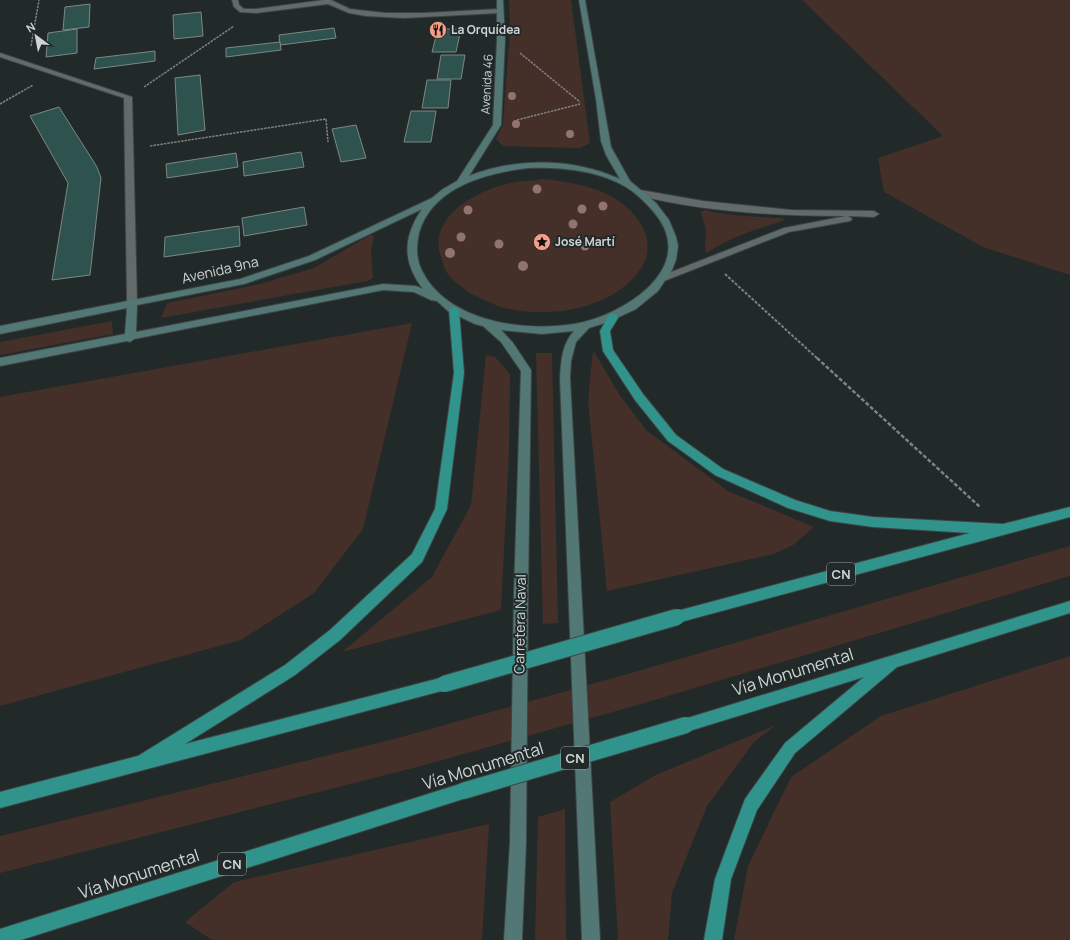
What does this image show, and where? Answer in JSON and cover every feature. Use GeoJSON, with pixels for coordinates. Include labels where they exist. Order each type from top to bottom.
{"type":"FeatureCollection","features":[{"type":"Feature","properties":{"kind":"highway"},"geometry":{"type":"LineString","coordinates":[[144,762],[290,670],[335,635],[379,596],[418,558],[441,509],[459,373],[454,310]]}},
{"type":"Feature","properties":{"kind":"highway"},"geometry":{"type":"LineString","coordinates":[[613,318],[605,331],[608,351],[638,397],[672,438],[719,472],[792,504],[830,516],[873,522],[1006,530]]}},
{"type":"Feature","properties":{"kind":"highway","name":"CN"},"geometry":{"type":"LineString","coordinates":[[0,800],[444,684],[677,617],[1070,512]]}},
{"type":"Feature","properties":{"kind":"highway","name":"Vía Monumental"},"geometry":{"type":"LineString","coordinates":[[0,938],[463,790],[686,725],[1070,607]]}},
{"type":"Feature","properties":{"kind":"highway"},"geometry":{"type":"LineString","coordinates":[[714,940],[723,879],[751,805],[790,748],[895,661]]}},
{"type":"Feature","properties":{"kind":"main road","name":"Avenida 46"},"geometry":{"type":"LineString","coordinates":[[460,182],[497,125],[501,40],[499,11],[500,0]]}},
{"type":"Feature","properties":{"kind":"main road"},"geometry":{"type":"LineString","coordinates":[[582,0],[607,147],[628,185]]}},
{"type":"Feature","properties":{"kind":"main road"},"geometry":{"type":"LineString","coordinates":[[0,362],[130,338],[383,287],[416,290],[439,300],[454,310],[485,323],[517,330],[544,331],[584,327],[613,318],[644,300],[664,278],[673,255],[670,232],[659,211],[640,193],[628,185],[598,173],[563,166],[527,166],[492,171],[460,182],[435,200],[416,223],[410,249],[418,275],[439,300]]}},
{"type":"Feature","properties":{"kind":"main road","name":"Avenida 9na"},"geometry":{"type":"LineString","coordinates":[[0,330],[241,282],[312,258],[435,200]]}},
{"type":"Feature","properties":{"kind":"main road"},"geometry":{"type":"LineString","coordinates":[[130,338],[132,303]]}},
{"type":"Feature","properties":{"kind":"main road","name":"Carretera Naval"},"geometry":{"type":"LineString","coordinates":[[485,323],[497,331],[507,342],[526,370],[521,585],[518,843],[513,940]]}},
{"type":"Feature","properties":{"kind":"main road"},"geometry":{"type":"LineString","coordinates":[[584,327],[571,341],[566,361],[565,378],[587,822],[591,940]]}},
{"type":"Feature","properties":{"kind":"street"},"geometry":{"type":"LineString","coordinates":[[235,0],[236,6],[242,11],[256,11],[328,1],[348,11],[390,15],[499,11]]}},
{"type":"Feature","properties":{"kind":"street"},"geometry":{"type":"LineString","coordinates":[[0,55],[128,97],[132,303]]}},
{"type":"Feature","properties":{"kind":"street"},"geometry":{"type":"LineString","coordinates":[[640,193],[703,204],[791,213],[874,214],[787,230],[664,278]]}},
{"type":"Feature","properties":{"kind":"path"},"geometry":{"type":"LineString","coordinates":[[28,64],[39,0]]}},
{"type":"Feature","properties":{"kind":"path"},"geometry":{"type":"LineString","coordinates":[[128,97],[256,11]]}},
{"type":"Feature","properties":{"kind":"path"},"geometry":{"type":"LineString","coordinates":[[497,125],[582,103],[501,40]]}},
{"type":"Feature","properties":{"kind":"path"},"geometry":{"type":"LineString","coordinates":[[0,104],[54,73]]}},
{"type":"Feature","properties":{"kind":"path"},"geometry":{"type":"LineString","coordinates":[[129,149],[326,119],[328,142]]}},
{"type":"Feature","properties":{"kind":"path"},"geometry":{"type":"LineString","coordinates":[[710,260],[1006,530]]}},
{"type":"Feature","properties":{"kind":"shaded area"},"geometry":{"type":"Polygon","coordinates":[[[509,0],[571,0],[590,143],[580,148],[503,146],[496,139],[503,125],[510,30],[509,0]]]}},
{"type":"Feature","properties":{"kind":"shaded area"},"geometry":{"type":"Polygon","coordinates":[[[802,0],[1070,0],[1070,275],[983,247],[884,192],[878,158],[943,136],[802,0]]]}},
{"type":"Feature","properties":{"kind":"shaded area"},"geometry":{"type":"Polygon","coordinates":[[[543,179],[572,183],[599,190],[623,204],[633,214],[644,230],[648,249],[644,263],[633,279],[617,292],[599,301],[579,308],[536,312],[498,306],[472,294],[455,282],[445,269],[439,245],[441,231],[447,219],[456,209],[482,192],[510,183],[543,179]]]}},
{"type":"Feature","properties":{"kind":"shaded area"},"geometry":{"type":"Polygon","coordinates":[[[704,210],[752,217],[782,218],[785,220],[746,233],[725,242],[706,253],[706,230],[701,212],[704,210]]]}},
{"type":"Feature","properties":{"kind":"shaded area"},"geometry":{"type":"Polygon","coordinates":[[[370,235],[374,235],[371,252],[373,278],[367,281],[161,318],[167,303],[256,285],[314,268],[370,235]]]}},
{"type":"Feature","properties":{"kind":"shaded area"},"geometry":{"type":"Polygon","coordinates":[[[112,321],[113,334],[0,355],[0,342],[112,321]]]}},
{"type":"Feature","properties":{"kind":"shaded area"},"geometry":{"type":"Polygon","coordinates":[[[412,323],[363,529],[314,593],[241,640],[0,706],[0,397],[412,323]]]}},
{"type":"Feature","properties":{"kind":"shaded area"},"geometry":{"type":"Polygon","coordinates":[[[593,350],[619,394],[646,430],[728,491],[814,527],[793,545],[774,554],[607,591],[588,402],[593,350]]]}},
{"type":"Feature","properties":{"kind":"shaded area"},"geometry":{"type":"Polygon","coordinates":[[[536,353],[552,353],[558,623],[543,624],[536,353]]]}},
{"type":"Feature","properties":{"kind":"shaded area"},"geometry":{"type":"Polygon","coordinates":[[[486,355],[495,357],[510,374],[509,453],[501,610],[342,652],[432,577],[471,505],[486,355]]]}},
{"type":"Feature","properties":{"kind":"shaded area"},"geometry":{"type":"Polygon","coordinates":[[[1070,546],[1070,576],[648,702],[421,766],[0,873],[0,836],[394,739],[617,677],[1070,546]]]}},
{"type":"Feature","properties":{"kind":"shaded area"},"geometry":{"type":"Polygon","coordinates":[[[1070,656],[1070,940],[734,940],[748,866],[791,777],[881,716],[1070,656]]]}},
{"type":"Feature","properties":{"kind":"shaded area"},"geometry":{"type":"Polygon","coordinates":[[[776,725],[754,742],[707,806],[672,893],[668,940],[618,940],[610,802],[656,775],[776,725]]]}},
{"type":"Feature","properties":{"kind":"shaded area"},"geometry":{"type":"Polygon","coordinates":[[[565,809],[566,940],[535,940],[538,817],[565,809]]]}},
{"type":"Feature","properties":{"kind":"shaded area"},"geometry":{"type":"Polygon","coordinates":[[[489,824],[482,940],[212,940],[185,922],[234,882],[489,824]]]}},
{"type":"Feature","properties":{"kind":"building"},"geometry":{"type":"Polygon","coordinates":[[[90,4],[89,27],[63,30],[65,7],[90,4]]]}},
{"type":"Feature","properties":{"kind":"building"},"geometry":{"type":"Polygon","coordinates":[[[201,12],[203,36],[174,39],[173,15],[201,12]]]}},
{"type":"Feature","properties":{"kind":"building"},"geometry":{"type":"Polygon","coordinates":[[[334,28],[336,38],[280,45],[279,35],[334,28]]]}},
{"type":"Feature","properties":{"kind":"building"},"geometry":{"type":"Polygon","coordinates":[[[77,29],[77,53],[46,57],[48,33],[77,29]]]}},
{"type":"Feature","properties":{"kind":"building"},"geometry":{"type":"Polygon","coordinates":[[[438,29],[461,29],[456,52],[432,52],[438,29]]]}},
{"type":"Feature","properties":{"kind":"building"},"geometry":{"type":"Polygon","coordinates":[[[280,42],[281,50],[226,57],[226,48],[280,42]]]}},
{"type":"Feature","properties":{"kind":"building"},"geometry":{"type":"Polygon","coordinates":[[[155,51],[155,61],[94,69],[96,58],[155,51]]]}},
{"type":"Feature","properties":{"kind":"building"},"geometry":{"type":"Polygon","coordinates":[[[441,55],[465,55],[461,79],[437,79],[441,55]]]}},
{"type":"Feature","properties":{"kind":"building"},"geometry":{"type":"Polygon","coordinates":[[[200,75],[205,130],[178,135],[175,78],[200,75]]]}},
{"type":"Feature","properties":{"kind":"building"},"geometry":{"type":"Polygon","coordinates":[[[427,80],[451,80],[448,108],[422,108],[427,80]]]}},
{"type":"Feature","properties":{"kind":"building"},"geometry":{"type":"Polygon","coordinates":[[[59,107],[97,167],[101,178],[90,275],[52,280],[68,183],[30,116],[59,107]]]}},
{"type":"Feature","properties":{"kind":"building"},"geometry":{"type":"Polygon","coordinates":[[[411,111],[436,111],[431,142],[404,142],[411,111]]]}},
{"type":"Feature","properties":{"kind":"building"},"geometry":{"type":"Polygon","coordinates":[[[356,125],[366,158],[341,162],[332,129],[356,125]]]}},
{"type":"Feature","properties":{"kind":"building"},"geometry":{"type":"Polygon","coordinates":[[[301,152],[304,167],[244,176],[243,162],[301,152]]]}},
{"type":"Feature","properties":{"kind":"building"},"geometry":{"type":"Polygon","coordinates":[[[236,153],[238,167],[167,178],[166,164],[236,153]]]}},
{"type":"Feature","properties":{"kind":"building"},"geometry":{"type":"Polygon","coordinates":[[[304,207],[307,225],[244,236],[242,218],[304,207]]]}},
{"type":"Feature","properties":{"kind":"building"},"geometry":{"type":"Polygon","coordinates":[[[239,226],[240,246],[164,257],[165,237],[239,226]]]}},
{"type":"Feature","properties":{"kind":"place","name":"La Orquídea"},"geometry":{"type":"Point","coordinates":[438,30]}},
{"type":"Feature","properties":{"kind":"place","name":"José Martí"},"geometry":{"type":"Point","coordinates":[542,242]}}]}
